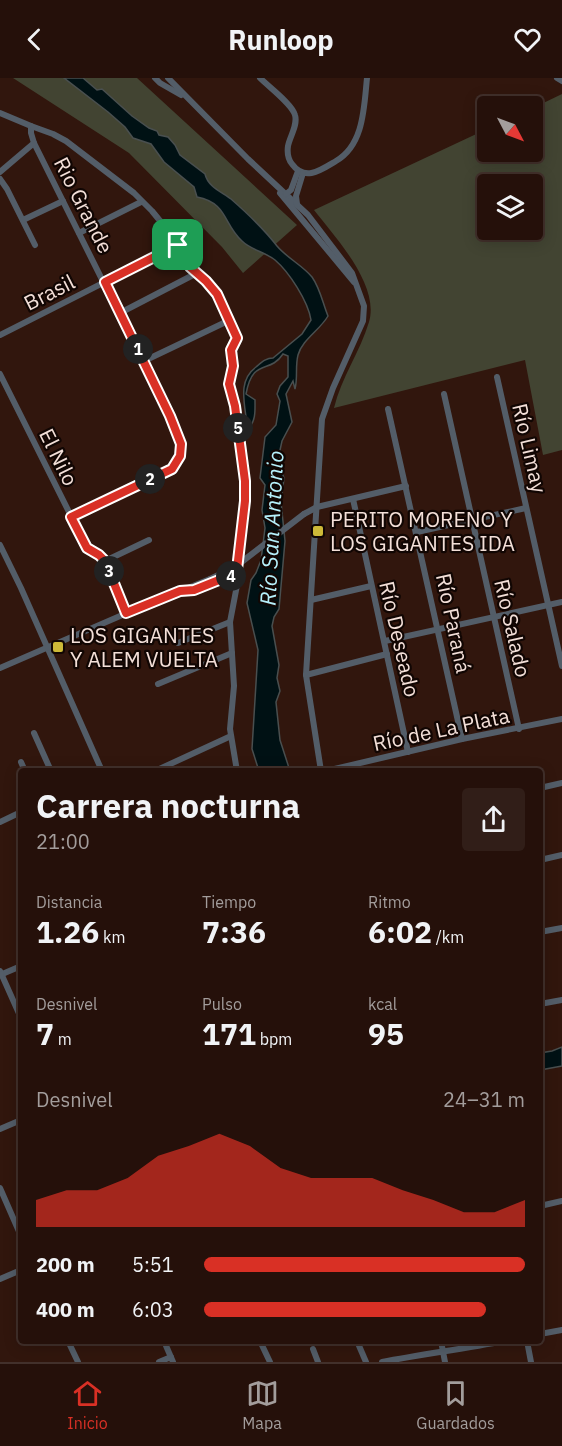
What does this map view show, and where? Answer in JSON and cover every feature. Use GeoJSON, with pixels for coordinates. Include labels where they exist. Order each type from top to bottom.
{"type":"FeatureCollection","features":[{"type":"Feature","properties":{"kind":"street"},"geometry":{"type":"LineString","coordinates":[[155,78],[186,98]]}},
{"type":"Feature","properties":{"kind":"street"},"geometry":{"type":"LineString","coordinates":[[163,84],[168,78],[312,219],[344,260],[363,301],[364,314],[361,327],[333,388],[322,419],[306,675],[321,768]]}},
{"type":"Feature","properties":{"kind":"street"},"geometry":{"type":"LineString","coordinates":[[260,78],[294,112],[295,124],[287,152],[290,161],[301,172],[308,174],[318,172],[343,157],[352,147],[362,117],[367,78]]}},
{"type":"Feature","properties":{"kind":"street"},"geometry":{"type":"LineString","coordinates":[[557,78],[562,81]]}},
{"type":"Feature","properties":{"kind":"street"},"geometry":{"type":"LineString","coordinates":[[0,113],[66,141],[134,194],[164,224],[190,267],[217,294],[237,338],[231,350],[233,366],[229,384],[235,406],[245,481],[245,501],[230,622],[234,686],[231,736],[236,768]]}},
{"type":"Feature","properties":{"kind":"street","name":"Rio Grande"},"geometry":{"type":"LineString","coordinates":[[31,126],[34,143],[144,360],[181,444],[179,460],[172,469],[71,517]]}},
{"type":"Feature","properties":{"kind":"street"},"geometry":{"type":"LineString","coordinates":[[0,172],[34,143]]}},
{"type":"Feature","properties":{"kind":"street"},"geometry":{"type":"LineString","coordinates":[[286,194],[291,190],[301,172]]}},
{"type":"Feature","properties":{"kind":"street"},"geometry":{"type":"LineString","coordinates":[[297,205],[296,196],[301,172]]}},
{"type":"Feature","properties":{"kind":"street"},"geometry":{"type":"LineString","coordinates":[[0,179],[8,189],[35,245]]}},
{"type":"Feature","properties":{"kind":"street"},"geometry":{"type":"LineString","coordinates":[[273,183],[356,284]]}},
{"type":"Feature","properties":{"kind":"street"},"geometry":{"type":"LineString","coordinates":[[23,220],[63,201]]}},
{"type":"Feature","properties":{"kind":"street"},"geometry":{"type":"LineString","coordinates":[[79,233],[141,202]]}},
{"type":"Feature","properties":{"kind":"street","name":"Brasil"},"geometry":{"type":"LineString","coordinates":[[0,335],[178,245]]}},
{"type":"Feature","properties":{"kind":"street"},"geometry":{"type":"LineString","coordinates":[[120,313],[196,273]]}},
{"type":"Feature","properties":{"kind":"street"},"geometry":{"type":"LineString","coordinates":[[144,360],[230,320]]}},
{"type":"Feature","properties":{"kind":"street","name":"El Nilo"},"geometry":{"type":"LineString","coordinates":[[0,374],[87,548],[105,561],[126,613]]}},
{"type":"Feature","properties":{"kind":"street","name":"Río Limay"},"geometry":{"type":"LineString","coordinates":[[497,376],[562,666]]}},
{"type":"Feature","properties":{"kind":"street","name":"Río Salado"},"geometry":{"type":"LineString","coordinates":[[444,394],[519,729]]}},
{"type":"Feature","properties":{"kind":"street","name":"Río Paraná"},"geometry":{"type":"LineString","coordinates":[[388,409],[439,628],[462,739]]}},
{"type":"Feature","properties":{"kind":"street"},"geometry":{"type":"LineString","coordinates":[[0,668],[235,567],[304,514],[317,507],[406,486]]}},
{"type":"Feature","properties":{"kind":"street","name":"Río Deseado"},"geometry":{"type":"LineString","coordinates":[[353,499],[408,752]]}},
{"type":"Feature","properties":{"kind":"street"},"geometry":{"type":"LineString","coordinates":[[417,532],[526,508]]}},
{"type":"Feature","properties":{"kind":"street"},"geometry":{"type":"LineString","coordinates":[[105,561],[149,540]]}},
{"type":"Feature","properties":{"kind":"street"},"geometry":{"type":"LineString","coordinates":[[0,545],[101,768]]}},
{"type":"Feature","properties":{"kind":"street"},"geometry":{"type":"LineString","coordinates":[[180,591],[194,590],[229,576],[237,579]]}},
{"type":"Feature","properties":{"kind":"street"},"geometry":{"type":"LineString","coordinates":[[311,600],[371,586]]}},
{"type":"Feature","properties":{"kind":"street"},"geometry":{"type":"LineString","coordinates":[[385,641],[562,602]]}},
{"type":"Feature","properties":{"kind":"street"},"geometry":{"type":"LineString","coordinates":[[178,644],[230,622]]}},
{"type":"Feature","properties":{"kind":"street"},"geometry":{"type":"LineString","coordinates":[[158,684],[232,653]]}},
{"type":"Feature","properties":{"kind":"street"},"geometry":{"type":"LineString","coordinates":[[306,675],[387,654]]}},
{"type":"Feature","properties":{"kind":"street","name":"Río de La Plata"},"geometry":{"type":"LineString","coordinates":[[339,768],[462,739],[562,719]]}},
{"type":"Feature","properties":{"kind":"street"},"geometry":{"type":"LineString","coordinates":[[34,733],[50,768]]}},
{"type":"Feature","properties":{"kind":"street"},"geometry":{"type":"LineString","coordinates":[[162,768],[231,736]]}},
{"type":"Feature","properties":{"kind":"street"},"geometry":{"type":"LineString","coordinates":[[21,762],[24,768]]}},
{"type":"Feature","properties":{"kind":"street"},"geometry":{"type":"LineString","coordinates":[[543,787],[562,783]]}},
{"type":"Feature","properties":{"kind":"street"},"geometry":{"type":"LineString","coordinates":[[0,822],[18,813]]}},
{"type":"Feature","properties":{"kind":"street"},"geometry":{"type":"LineString","coordinates":[[543,859],[562,855]]}},
{"type":"Feature","properties":{"kind":"street"},"geometry":{"type":"LineString","coordinates":[[543,931],[562,928]]}},
{"type":"Feature","properties":{"kind":"street"},"geometry":{"type":"LineString","coordinates":[[18,967],[1,974],[18,1011]]}},
{"type":"Feature","properties":{"kind":"street"},"geometry":{"type":"LineString","coordinates":[[543,1003],[562,1000]]}},
{"type":"Feature","properties":{"kind":"street"},"geometry":{"type":"LineString","coordinates":[[0,1129],[18,1121]]}},
{"type":"Feature","properties":{"kind":"street"},"geometry":{"type":"LineString","coordinates":[[0,1188],[18,1224]]}},
{"type":"Feature","properties":{"kind":"street"},"geometry":{"type":"LineString","coordinates":[[543,1205],[562,1201]]}},
{"type":"Feature","properties":{"kind":"street"},"geometry":{"type":"LineString","coordinates":[[0,1279],[18,1271]]}},
{"type":"Feature","properties":{"kind":"street"},"geometry":{"type":"LineString","coordinates":[[543,1333],[562,1330]]}},
{"type":"Feature","properties":{"kind":"street"},"geometry":{"type":"LineString","coordinates":[[69,1344],[78,1362]]}},
{"type":"Feature","properties":{"kind":"street"},"geometry":{"type":"LineString","coordinates":[[159,1362],[172,1360],[165,1344]]}},
{"type":"Feature","properties":{"kind":"street"},"geometry":{"type":"LineString","coordinates":[[261,1344],[270,1362]]}},
{"type":"Feature","properties":{"kind":"street"},"geometry":{"type":"LineString","coordinates":[[358,1344],[366,1362]]}},
{"type":"Feature","properties":{"kind":"street"},"geometry":{"type":"LineString","coordinates":[[442,1344],[445,1362]]}},
{"type":"Feature","properties":{"kind":"street"},"geometry":{"type":"LineString","coordinates":[[382,1362],[435,1351],[451,1352],[490,1344]]}},
{"type":"Feature","properties":{"kind":"street"},"geometry":{"type":"LineString","coordinates":[[527,1344],[531,1362]]}},
{"type":"Feature","properties":{"kind":"street"},"geometry":{"type":"LineString","coordinates":[[312,1350],[318,1362]]}},
{"type":"Feature","properties":{"kind":"green space"},"geometry":{"type":"Polygon","coordinates":[[[13,78],[137,78],[297,225],[243,273],[222,247],[129,153],[13,78]]]}},
{"type":"Feature","properties":{"kind":"green space"},"geometry":{"type":"Polygon","coordinates":[[[562,94],[562,450],[543,455],[525,360],[334,408],[341,386],[365,333],[371,308],[368,293],[354,262],[314,210],[477,134],[477,162],[543,162],[543,103],[562,94]]]}},
{"type":"Feature","properties":{"kind":"water","name":"Río San Antonio"},"geometry":{"type":"Polygon","coordinates":[[[64,78],[83,78],[97,90],[102,89],[132,116],[157,131],[159,135],[168,137],[180,155],[205,174],[212,186],[231,199],[261,227],[281,250],[312,277],[328,316],[303,345],[298,355],[295,389],[293,381],[286,394],[292,422],[280,450],[280,466],[284,478],[281,502],[285,541],[279,609],[272,626],[279,665],[277,678],[280,691],[276,702],[280,740],[289,768],[258,768],[252,749],[258,650],[247,603],[251,580],[261,560],[265,528],[262,510],[265,485],[260,478],[265,437],[276,425],[280,401],[277,394],[280,386],[288,377],[288,356],[283,354],[278,360],[253,375],[246,394],[255,400],[254,418],[249,428],[244,386],[250,373],[264,361],[273,358],[302,334],[311,320],[309,312],[297,287],[275,260],[242,241],[220,209],[207,200],[197,197],[194,187],[164,162],[151,144],[133,138],[125,127],[64,78]]]}},
{"type":"Feature","properties":{"kind":"water"},"geometry":{"type":"Polygon","coordinates":[[[562,1047],[562,1066],[543,1069],[543,1052],[562,1047]]]}},
{"type":"Feature","properties":{"kind":"place","name":"PERITO MORENO Y LOS GIGANTES IDA"},"geometry":{"type":"Point","coordinates":[318,531]}},
{"type":"Feature","properties":{"kind":"place","name":"LOS GIGANTES Y ALEM VUELTA"},"geometry":{"type":"Point","coordinates":[58,647]}},
{"type":"Feature","properties":{"kind":"route"},"geometry":{"type":"LineString","coordinates":[[178,245],[190,267],[217,294],[237,338],[231,350],[233,366],[229,384],[235,406],[245,481],[244,522],[238,547],[236,578],[229,576],[194,590],[180,591],[126,613],[105,561],[99,555],[89,551],[71,517],[172,469],[179,460],[181,444],[170,416],[105,282],[178,245]]}}]}
